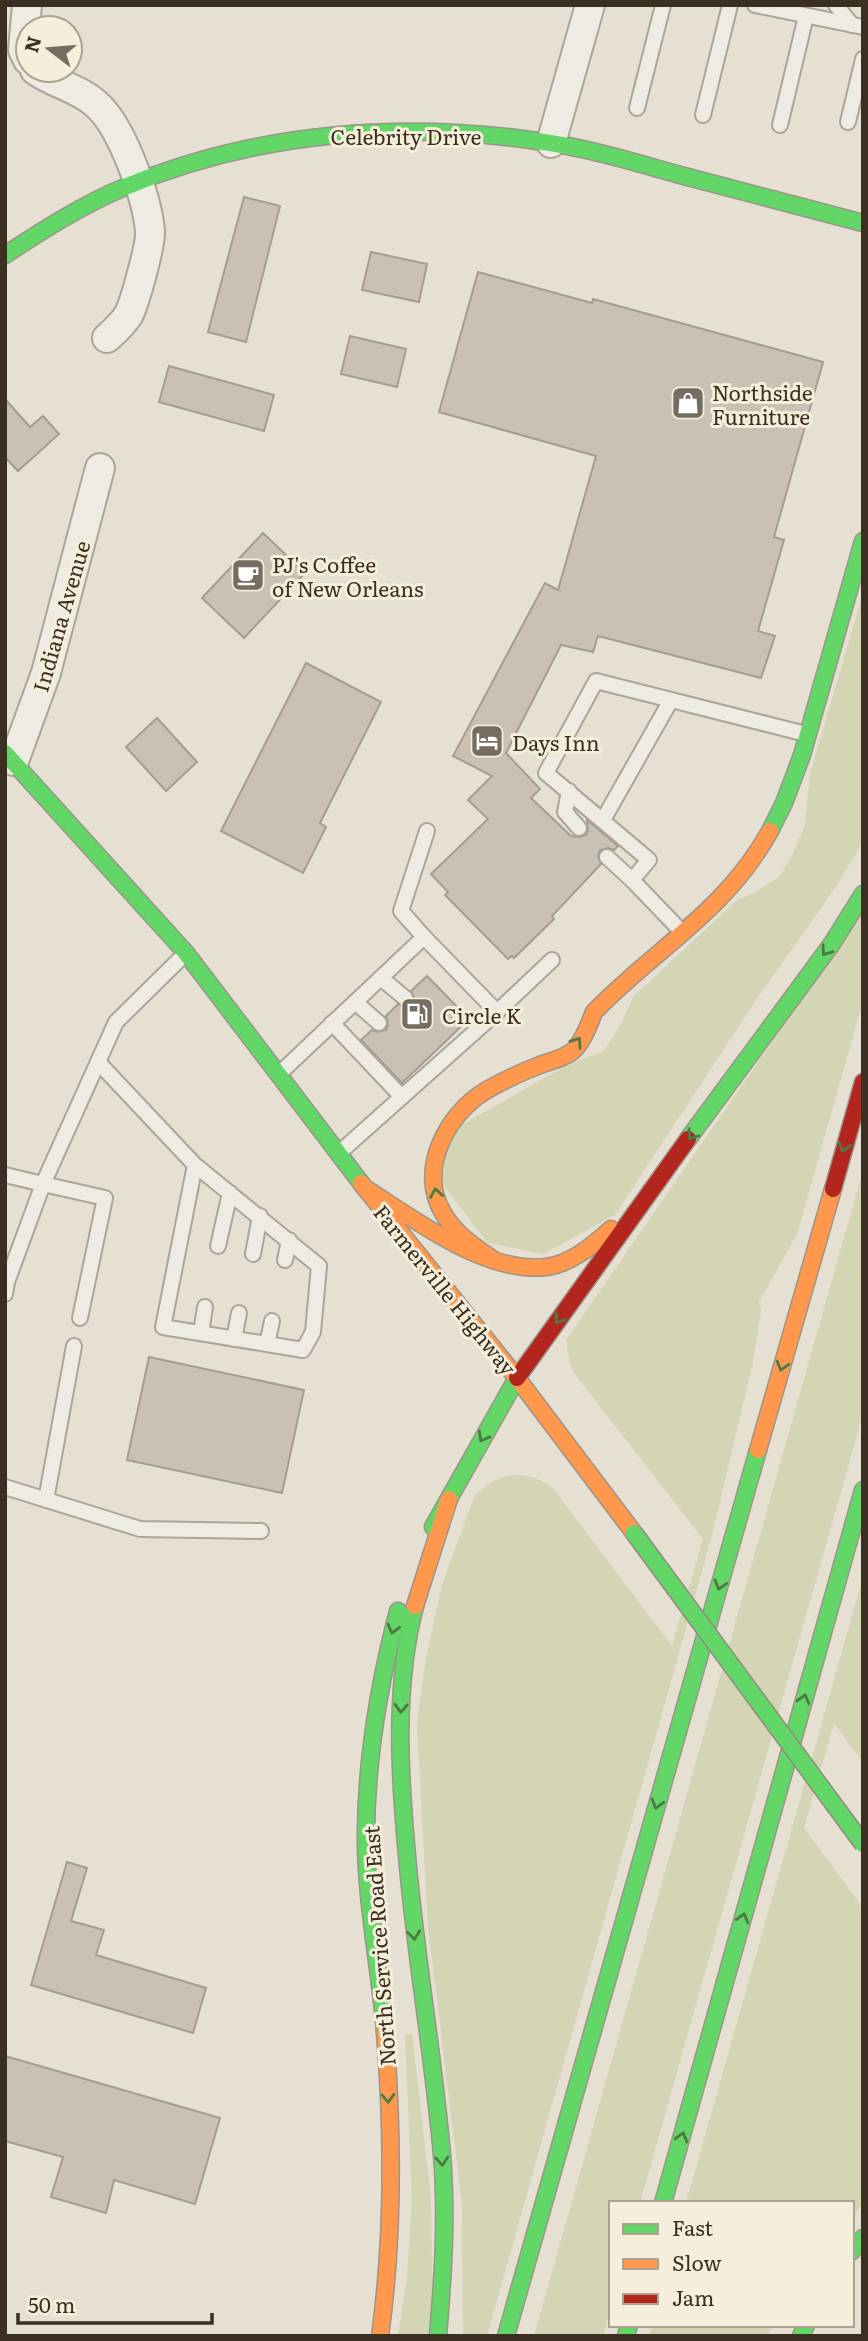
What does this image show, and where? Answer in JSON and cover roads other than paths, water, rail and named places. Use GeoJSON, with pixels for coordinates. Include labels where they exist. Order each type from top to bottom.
{"type":"FeatureCollection","features":[{"type":"Feature","properties":{"kind":"main road","name":"Celebrity Drive"},"geometry":{"type":"LineString","coordinates":[[5,255],[69,217],[138,182],[230,153],[318,136],[362,132],[445,131],[551,143],[863,223]]}},
{"type":"Feature","properties":{"kind":"main road"},"geometry":{"type":"LineString","coordinates":[[494,1260],[466,1241],[440,1210],[434,1194],[434,1172],[442,1135],[451,1118],[466,1104],[492,1087],[574,1050],[594,1012],[612,991],[711,908],[745,871],[768,835],[792,785],[809,735],[863,541]]}},
{"type":"Feature","properties":{"kind":"main road","name":"Farmerville Highway"},"geometry":{"type":"LineString","coordinates":[[10,757],[186,953],[365,1188],[517,1378],[863,1844]]}},
{"type":"Feature","properties":{"kind":"main road"},"geometry":{"type":"LineString","coordinates":[[365,1188],[461,1246],[494,1260],[520,1268],[547,1267],[573,1258],[598,1241],[650,1191],[831,945],[863,894]]}},
{"type":"Feature","properties":{"kind":"main road"},"geometry":{"type":"LineString","coordinates":[[506,2336],[863,1082]]}},
{"type":"Feature","properties":{"kind":"main road","name":"North Service Road East"},"geometry":{"type":"LineString","coordinates":[[380,2336],[386,2304],[391,2199],[387,2050],[368,1879],[370,1757],[386,1659],[408,1579],[426,1539],[517,1378],[650,1191]]}},
{"type":"Feature","properties":{"kind":"main road"},"geometry":{"type":"LineString","coordinates":[[664,2201],[863,1490]]}},
{"type":"Feature","properties":{"kind":"main road"},"geometry":{"type":"LineString","coordinates":[[438,2336],[446,2242],[442,2158],[410,1904],[400,1772],[405,1656],[416,1603],[449,1499]]}},
{"type":"Feature","properties":{"kind":"street"},"geometry":{"type":"LineString","coordinates":[[551,143],[590,5]]}},
{"type":"Feature","properties":{"kind":"street"},"geometry":{"type":"LineString","coordinates":[[66,84],[97,104],[112,124],[127,151],[138,182],[150,233],[135,298],[128,315],[107,338]]}},
{"type":"Feature","properties":{"kind":"street","name":"Indiana Avenue"},"geometry":{"type":"LineString","coordinates":[[10,757],[46,673],[100,468]]}},
{"type":"Feature","properties":{"kind":"lane"},"geometry":{"type":"LineString","coordinates":[[637,108],[663,5]]}},
{"type":"Feature","properties":{"kind":"lane"},"geometry":{"type":"LineString","coordinates":[[703,115],[730,5]]}},
{"type":"Feature","properties":{"kind":"lane"},"geometry":{"type":"LineString","coordinates":[[755,5],[857,26]]}},
{"type":"Feature","properties":{"kind":"lane"},"geometry":{"type":"LineString","coordinates":[[836,5],[857,26]]}},
{"type":"Feature","properties":{"kind":"lane"},"geometry":{"type":"LineString","coordinates":[[780,125],[806,16]]}},
{"type":"Feature","properties":{"kind":"lane"},"geometry":{"type":"LineString","coordinates":[[848,122],[863,59]]}},
{"type":"Feature","properties":{"kind":"lane"},"geometry":{"type":"LineString","coordinates":[[632,880],[649,860],[546,773],[596,681],[809,735]]}},
{"type":"Feature","properties":{"kind":"lane"},"geometry":{"type":"LineString","coordinates":[[603,820],[671,700]]}},
{"type":"Feature","properties":{"kind":"lane"},"geometry":{"type":"LineString","coordinates":[[569,791],[565,812],[579,828]]}},
{"type":"Feature","properties":{"kind":"lane"},"geometry":{"type":"LineString","coordinates":[[427,831],[401,911],[497,1012]]}},
{"type":"Feature","properties":{"kind":"lane"},"geometry":{"type":"LineString","coordinates":[[607,857],[682,932]]}},
{"type":"Feature","properties":{"kind":"lane"},"geometry":{"type":"LineString","coordinates":[[279,1074],[424,937]]}},
{"type":"Feature","properties":{"kind":"lane"},"geometry":{"type":"LineString","coordinates":[[5,1294],[43,1184],[116,1022],[186,953]]}},
{"type":"Feature","properties":{"kind":"lane"},"geometry":{"type":"LineString","coordinates":[[339,1154],[402,1097],[452,1044],[497,1012],[552,960]]}},
{"type":"Feature","properties":{"kind":"lane"},"geometry":{"type":"LineString","coordinates":[[381,978],[405,998]]}},
{"type":"Feature","properties":{"kind":"lane"},"geometry":{"type":"LineString","coordinates":[[355,1002],[379,1023]]}},
{"type":"Feature","properties":{"kind":"lane"},"geometry":{"type":"LineString","coordinates":[[332,1023],[402,1097]]}},
{"type":"Feature","properties":{"kind":"lane"},"geometry":{"type":"LineString","coordinates":[[99,1062],[195,1165],[318,1266],[313,1332],[303,1350],[163,1327],[195,1165]]}},
{"type":"Feature","properties":{"kind":"lane"},"geometry":{"type":"LineString","coordinates":[[5,1175],[105,1198],[79,1318]]}},
{"type":"Feature","properties":{"kind":"lane"},"geometry":{"type":"LineString","coordinates":[[218,1246],[230,1193]]}},
{"type":"Feature","properties":{"kind":"lane"},"geometry":{"type":"LineString","coordinates":[[253,1254],[260,1216]]}},
{"type":"Feature","properties":{"kind":"lane"},"geometry":{"type":"LineString","coordinates":[[285,1260],[289,1240]]}},
{"type":"Feature","properties":{"kind":"lane"},"geometry":{"type":"LineString","coordinates":[[201,1333],[205,1307]]}},
{"type":"Feature","properties":{"kind":"lane"},"geometry":{"type":"LineString","coordinates":[[234,1339],[239,1313]]}},
{"type":"Feature","properties":{"kind":"lane"},"geometry":{"type":"LineString","coordinates":[[267,1344],[272,1321]]}},
{"type":"Feature","properties":{"kind":"lane"},"geometry":{"type":"LineString","coordinates":[[46,1500],[74,1346]]}},
{"type":"Feature","properties":{"kind":"lane"},"geometry":{"type":"LineString","coordinates":[[5,1487],[140,1529],[261,1531]]}},
{"type":"Feature","properties":{"kind":"place","name":"Northside Furniture"},"geometry":{"type":"Point","coordinates":[688,403]}},
{"type":"Feature","properties":{"kind":"place","name":"PJ's Coffee of New Orleans"},"geometry":{"type":"Point","coordinates":[248,575]}},
{"type":"Feature","properties":{"kind":"place","name":"Days Inn"},"geometry":{"type":"Point","coordinates":[487,741]}},
{"type":"Feature","properties":{"kind":"place","name":"Circle K"},"geometry":{"type":"Point","coordinates":[417,1014]}}]}
